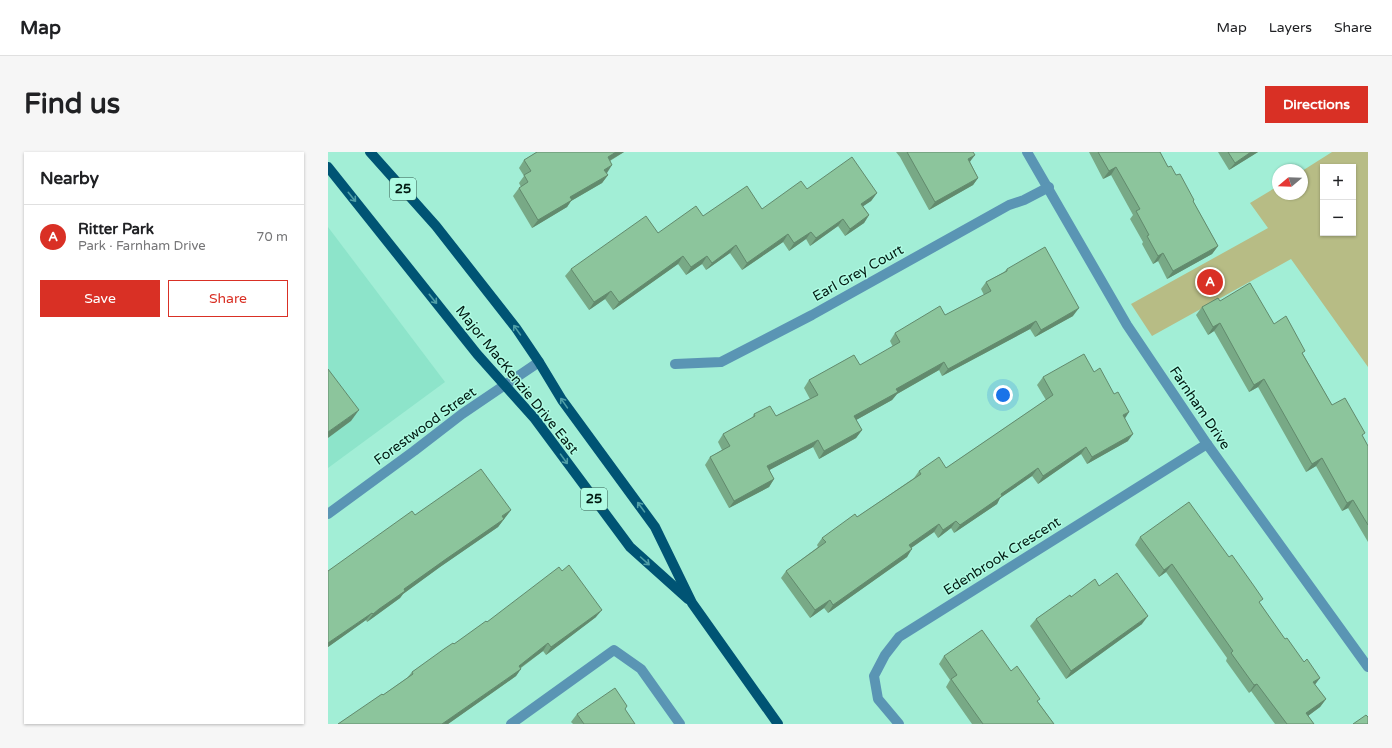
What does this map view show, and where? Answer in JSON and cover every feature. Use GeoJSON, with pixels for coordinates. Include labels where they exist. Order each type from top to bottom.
{"type":"FeatureCollection","features":[{"type":"Feature","properties":{"kind":"main road","name":"Major MacKenzie Drive East"},"geometry":{"type":"LineString","coordinates":[[370,152],[436,226],[516,328],[562,400],[655,527],[692,603],[778,724]]}},
{"type":"Feature","properties":{"kind":"main road","name":"Major MacKenzie Drive East"},"geometry":{"type":"LineString","coordinates":[[328,167],[477,354],[535,419],[630,547],[692,603]]}},
{"type":"Feature","properties":{"kind":"street","name":"Farnham Drive"},"geometry":{"type":"LineString","coordinates":[[1028,152],[1127,325],[1207,444],[1368,667]]}},
{"type":"Feature","properties":{"kind":"street","name":"Earl Grey Court"},"geometry":{"type":"LineString","coordinates":[[675,364],[721,362],[812,315],[1009,205],[1024,200],[1049,187]]}},
{"type":"Feature","properties":{"kind":"street","name":"Forestwood Street"},"geometry":{"type":"LineString","coordinates":[[328,514],[462,414],[539,362]]}},
{"type":"Feature","properties":{"kind":"street","name":"Edenbrook Crescent"},"geometry":{"type":"LineString","coordinates":[[899,724],[878,699],[874,676],[884,655],[899,636],[1207,444]]}},
{"type":"Feature","properties":{"kind":"street"},"geometry":{"type":"LineString","coordinates":[[511,724],[614,650],[642,669],[680,724]]}},
{"type":"Feature","properties":{"kind":"shaded area"},"geometry":{"type":"Polygon","coordinates":[[[1332,152],[1368,152],[1368,367],[1291,259],[1152,336],[1131,304],[1268,228],[1250,203],[1272,190],[1272,200],[1308,200],[1308,167],[1332,152]]]}},
{"type":"Feature","properties":{"kind":"shaded area"},"geometry":{"type":"Polygon","coordinates":[[[328,227],[445,382],[328,468],[328,227]]]}},
{"type":"Feature","properties":{"kind":"building"},"geometry":{"type":"Polygon","coordinates":[[[537,152],[616,152],[608,157],[612,165],[604,170],[608,175],[570,197],[572,200],[538,220],[519,188],[528,182],[524,175],[531,171],[524,160],[537,152]]]}},
{"type":"Feature","properties":{"kind":"building"},"geometry":{"type":"Polygon","coordinates":[[[907,152],[973,152],[975,155],[968,159],[978,178],[935,202],[907,152]]]}},
{"type":"Feature","properties":{"kind":"building"},"geometry":{"type":"Polygon","coordinates":[[[1098,152],[1160,152],[1168,167],[1171,166],[1176,175],[1180,174],[1218,246],[1173,271],[1163,253],[1158,256],[1147,236],[1149,235],[1136,211],[1140,209],[1116,167],[1109,171],[1098,152]]]}},
{"type":"Feature","properties":{"kind":"building"},"geometry":{"type":"Polygon","coordinates":[[[1228,152],[1251,152],[1235,163],[1228,152]]]}},
{"type":"Feature","properties":{"kind":"building"},"geometry":{"type":"Polygon","coordinates":[[[852,157],[877,193],[861,204],[869,215],[850,229],[843,219],[816,238],[811,232],[794,243],[788,234],[747,263],[736,245],[712,263],[707,256],[691,267],[683,256],[619,302],[611,291],[594,302],[571,269],[646,216],[658,233],[696,206],[703,216],[747,186],[762,209],[801,181],[807,189],[852,157]]]}},
{"type":"Feature","properties":{"kind":"building"},"geometry":{"type":"Polygon","coordinates":[[[1045,247],[1079,308],[1041,330],[1036,321],[948,369],[944,362],[896,389],[898,392],[854,416],[862,430],[824,451],[818,440],[767,466],[774,479],[734,501],[710,457],[730,446],[723,434],[755,416],[754,414],[770,406],[776,416],[818,395],[809,380],[854,355],[860,365],[900,342],[895,333],[940,306],[945,315],[991,291],[986,282],[1007,271],[1007,269],[1045,247]]]}},
{"type":"Feature","properties":{"kind":"building"},"geometry":{"type":"Polygon","coordinates":[[[1250,283],[1274,324],[1286,316],[1305,351],[1302,353],[1332,405],[1345,398],[1365,433],[1362,435],[1368,446],[1368,525],[1353,500],[1347,503],[1322,458],[1312,464],[1264,379],[1254,385],[1220,323],[1213,327],[1202,307],[1218,298],[1220,301],[1250,283]]]}},
{"type":"Feature","properties":{"kind":"building"},"geometry":{"type":"Polygon","coordinates":[[[1084,354],[1094,372],[1100,368],[1114,394],[1118,392],[1129,412],[1123,415],[1133,434],[1092,457],[1086,447],[1043,476],[1038,468],[1001,494],[1002,496],[960,525],[956,521],[943,530],[939,524],[909,545],[912,549],[833,605],[830,600],[815,610],[786,571],[826,542],[822,538],[855,514],[857,517],[921,474],[919,471],[939,457],[946,468],[1053,395],[1043,377],[1084,354]]]}},
{"type":"Feature","properties":{"kind":"building"},"geometry":{"type":"Polygon","coordinates":[[[328,369],[359,410],[328,432],[328,369]]]}},
{"type":"Feature","properties":{"kind":"building"},"geometry":{"type":"Polygon","coordinates":[[[481,469],[511,510],[502,516],[504,519],[404,589],[405,591],[373,614],[372,613],[328,643],[328,571],[412,511],[415,515],[481,469]]]}},
{"type":"Feature","properties":{"kind":"building"},"geometry":{"type":"Polygon","coordinates":[[[1189,502],[1229,557],[1232,555],[1254,586],[1263,599],[1259,602],[1285,639],[1287,638],[1304,662],[1307,659],[1320,678],[1313,682],[1326,699],[1306,713],[1314,724],[1287,724],[1257,684],[1254,685],[1231,653],[1233,651],[1172,564],[1164,570],[1140,537],[1189,502]]]}},
{"type":"Feature","properties":{"kind":"building"},"geometry":{"type":"Polygon","coordinates":[[[569,565],[602,610],[551,647],[548,643],[519,666],[521,669],[442,724],[338,724],[413,674],[412,672],[444,649],[453,643],[454,644],[486,621],[487,622],[559,567],[562,571],[569,565]]]}},
{"type":"Feature","properties":{"kind":"building"},"geometry":{"type":"Polygon","coordinates":[[[1117,573],[1148,616],[1071,671],[1036,619],[1070,595],[1071,597],[1095,579],[1099,586],[1117,573]]]}},
{"type":"Feature","properties":{"kind":"building"},"geometry":{"type":"Polygon","coordinates":[[[982,630],[1011,671],[1017,666],[1040,699],[1037,701],[1054,724],[983,724],[951,679],[957,675],[944,656],[982,630]]]}},
{"type":"Feature","properties":{"kind":"building"},"geometry":{"type":"Polygon","coordinates":[[[615,688],[627,706],[625,709],[635,724],[584,724],[577,714],[615,688]]]}},
{"type":"Feature","properties":{"kind":"building"},"geometry":{"type":"Polygon","coordinates":[[[1366,715],[1368,717],[1368,724],[1353,724],[1366,715]]]}},
{"type":"Feature","properties":{"kind":"place","name":"Ritter Park"},"geometry":{"type":"Point","coordinates":[1210,282]}}]}
